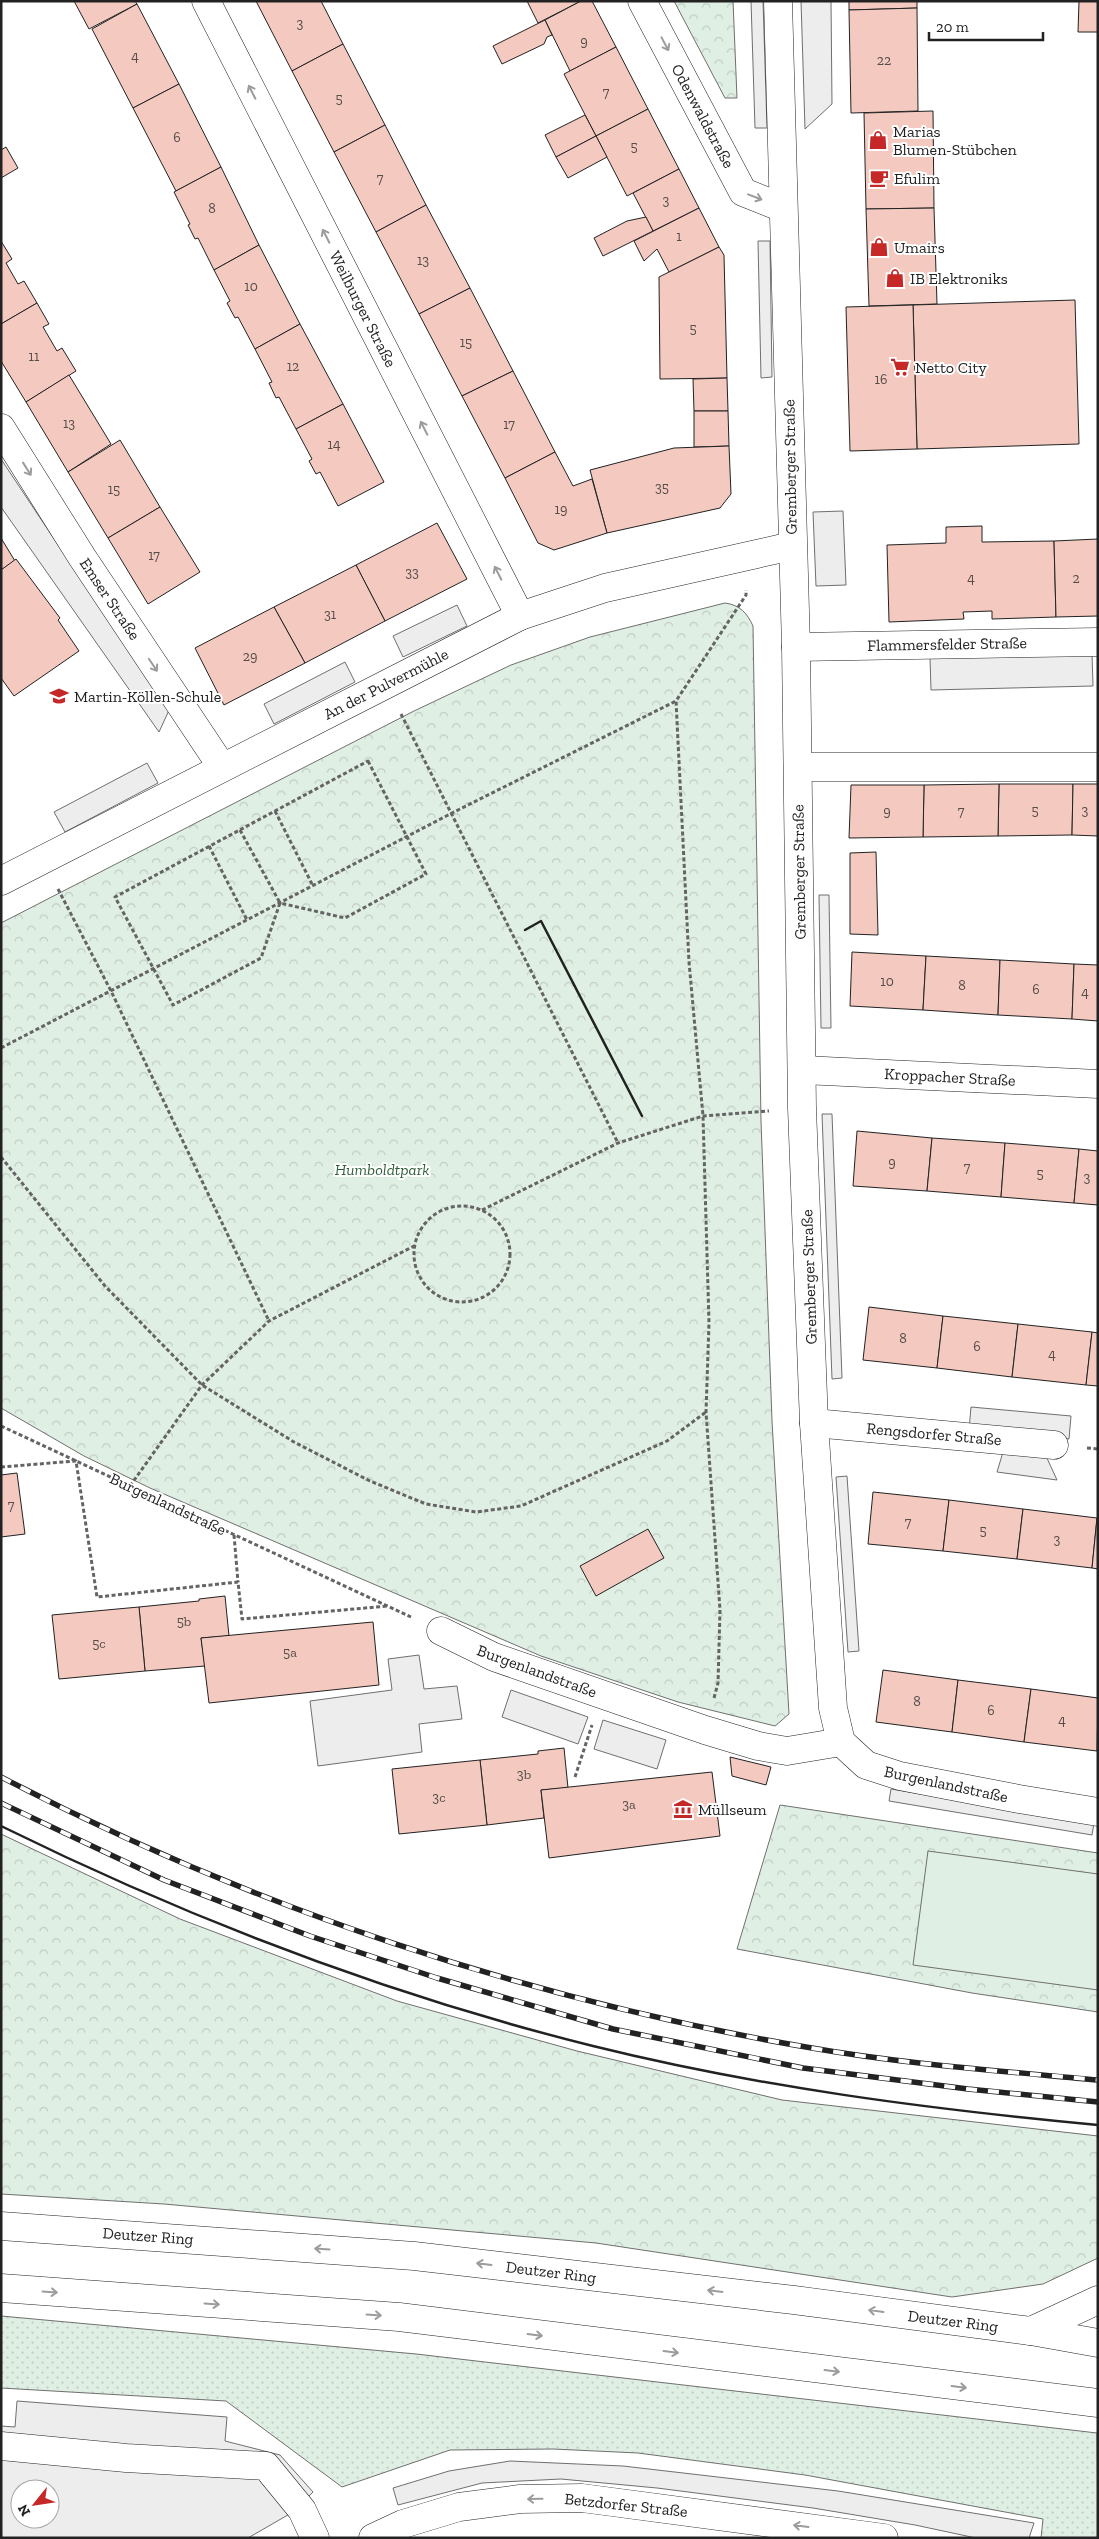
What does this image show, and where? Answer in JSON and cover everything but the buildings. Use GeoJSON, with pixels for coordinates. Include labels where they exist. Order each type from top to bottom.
{"type":"FeatureCollection","features":[{"type":"Feature","properties":{"kind":"street","name":"Weilburger Straße"},"geometry":{"type":"LineString","coordinates":[[206,1],[520,616]]}},
{"type":"Feature","properties":{"kind":"street","name":"Odenwaldstraße"},"geometry":{"type":"LineString","coordinates":[[642,1],[743,192],[783,208]]}},
{"type":"Feature","properties":{"kind":"street","name":"Gremberger Straße"},"geometry":{"type":"LineString","coordinates":[[778,1],[796,646],[802,1108],[814,1423],[833,1708],[841,1742]]}},
{"type":"Feature","properties":{"kind":"street","name":"Emser Straße"},"geometry":{"type":"LineString","coordinates":[[1,428],[82,558],[222,767]]}},
{"type":"Feature","properties":{"kind":"street","name":"An der Pulvermühle"},"geometry":{"type":"LineString","coordinates":[[1,881],[520,616],[604,588],[744,555],[792,546]]}},
{"type":"Feature","properties":{"kind":"street","name":"Flammersfelder Straße"},"geometry":{"type":"LineString","coordinates":[[796,646],[1098,642]]}},
{"type":"Feature","properties":{"kind":"street"},"geometry":{"type":"LineString","coordinates":[[798,767],[1098,767]]}},
{"type":"Feature","properties":{"kind":"street","name":"Kroppacher Straße"},"geometry":{"type":"LineString","coordinates":[[802,1070],[1098,1084]]}},
{"type":"Feature","properties":{"kind":"street","name":"Rengsdorfer Straße"},"geometry":{"type":"LineString","coordinates":[[814,1423],[1054,1444]]}},
{"type":"Feature","properties":{"kind":"street","name":"Burgenlandstraße"},"geometry":{"type":"LineString","coordinates":[[441,1631],[494,1657],[705,1730],[758,1746],[788,1751],[841,1742],[866,1765],[900,1776],[1098,1812]]}},
{"type":"Feature","properties":{"kind":"street","name":"Deutzer Ring"},"geometry":{"type":"LineString","coordinates":[[1,2226],[414,2256],[785,2299],[1031,2331],[1098,2343]]}},
{"type":"Feature","properties":{"kind":"street"},"geometry":{"type":"LineString","coordinates":[[1,2288],[399,2317],[1095,2406]]}},
{"type":"Feature","properties":{"kind":"street"},"geometry":{"type":"LineString","coordinates":[[1031,2331],[1098,2300]]}},
{"type":"Feature","properties":{"kind":"street"},"geometry":{"type":"LineString","coordinates":[[1,2446],[126,2458],[266,2466],[302,2510],[315,2538]]}},
{"type":"Feature","properties":{"kind":"street","name":"Betzdorfer Straße"},"geometry":{"type":"LineString","coordinates":[[373,2538],[402,2524],[459,2507],[520,2499],[582,2498],[884,2538]]}},
{"type":"Feature","properties":{"kind":"path"},"geometry":{"type":"LineString","coordinates":[[1,1048],[452,813],[676,701],[746,595],[744,555]]}},
{"type":"Feature","properties":{"kind":"path"},"geometry":{"type":"LineString","coordinates":[[386,684],[618,1143]]}},
{"type":"Feature","properties":{"kind":"path"},"geometry":{"type":"LineString","coordinates":[[676,701],[689,962],[703,1116],[709,1323],[706,1412],[720,1610],[718,1683],[705,1730]]}},
{"type":"Feature","properties":{"kind":"path"},"geometry":{"type":"LineString","coordinates":[[240,830],[280,903],[261,958],[173,1005],[115,897],[368,761],[426,874],[344,918],[280,903]]}},
{"type":"Feature","properties":{"kind":"path"},"geometry":{"type":"LineString","coordinates":[[275,811],[313,886]]}},
{"type":"Feature","properties":{"kind":"path"},"geometry":{"type":"LineString","coordinates":[[209,846],[247,920]]}},
{"type":"Feature","properties":{"kind":"path"},"geometry":{"type":"LineString","coordinates":[[43,859],[111,991],[269,1321]]}},
{"type":"Feature","properties":{"kind":"path"},"geometry":{"type":"LineString","coordinates":[[482,1210],[618,1143],[703,1116],[802,1108]]}},
{"type":"Feature","properties":{"kind":"path"},"geometry":{"type":"LineString","coordinates":[[1,1157],[104,1286],[202,1385],[294,1442],[370,1482],[426,1504],[476,1512],[521,1506],[667,1441],[706,1412]]}},
{"type":"Feature","properties":{"kind":"path"},"geometry":{"type":"LineString","coordinates":[[468,1206],[482,1210],[495,1220],[505,1233],[510,1249],[509,1265],[502,1280],[492,1292],[477,1300],[461,1302],[444,1299],[430,1291],[420,1278],[414,1263],[414,1246],[419,1232],[428,1220],[439,1212],[453,1207],[468,1206]]}},
{"type":"Feature","properties":{"kind":"path"},"geometry":{"type":"LineString","coordinates":[[130,1486],[202,1385],[269,1321],[414,1246]]}},
{"type":"Feature","properties":{"kind":"path","name":"Burgenlandstraße"},"geometry":{"type":"LineString","coordinates":[[1,1426],[441,1631]]}},
{"type":"Feature","properties":{"kind":"path"},"geometry":{"type":"LineString","coordinates":[[1,1467],[76,1461],[98,1597],[238,1582]]}},
{"type":"Feature","properties":{"kind":"path"},"geometry":{"type":"LineString","coordinates":[[234,1534],[242,1620],[388,1606]]}},
{"type":"Feature","properties":{"kind":"path"},"geometry":{"type":"LineString","coordinates":[[576,1777],[582,1751],[603,1695]]}},
{"type":"Feature","properties":{"kind":"green space"},"geometry":{"type":"Polygon","coordinates":[[[674,1],[733,1],[737,98],[725,98],[674,1]]]}},
{"type":"Feature","properties":{"kind":"green space","name":"Humboldtpark"},"geometry":{"type":"Polygon","coordinates":[[[725,603],[742,610],[753,626],[761,1121],[772,1421],[789,1714],[775,1726],[678,1702],[541,1656],[150,1488],[84,1456],[1,1408],[1,923],[414,711],[511,665],[590,637],[725,603]]]}},
{"type":"Feature","properties":{"kind":"green space"},"geometry":{"type":"Polygon","coordinates":[[[780,1805],[1098,1853],[1098,2012],[972,1993],[737,1949],[780,1805]]]}},
{"type":"Feature","properties":{"kind":"green space"},"geometry":{"type":"Polygon","coordinates":[[[1,1834],[180,1919],[397,2001],[577,2051],[782,2100],[1098,2136],[1098,2258],[1043,2284],[952,2297],[596,2243],[164,2204],[1,2194],[1,1834]]]}},
{"type":"Feature","properties":{"kind":"green space"},"geometry":{"type":"Polygon","coordinates":[[[928,1851],[1098,1874],[1098,1990],[913,1965],[928,1851]]]}},
{"type":"Feature","properties":{"kind":"green space"},"geometry":{"type":"Polygon","coordinates":[[[1,2316],[416,2354],[1097,2433],[1098,2538],[1041,2538],[1043,2519],[805,2475],[638,2453],[553,2449],[450,2450],[342,2487],[226,2401],[1,2388],[1,2316]]]}},
{"type":"Feature","properties":{"kind":"shaded area"},"geometry":{"type":"Polygon","coordinates":[[[751,1],[763,1],[767,128],[755,128],[751,1]]]}},
{"type":"Feature","properties":{"kind":"shaded area"},"geometry":{"type":"Polygon","coordinates":[[[801,1],[831,1],[832,104],[805,129],[801,1]]]}},
{"type":"Feature","properties":{"kind":"shaded area"},"geometry":{"type":"Polygon","coordinates":[[[758,241],[770,241],[772,377],[761,378],[758,241]]]}},
{"type":"Feature","properties":{"kind":"shaded area"},"geometry":{"type":"Polygon","coordinates":[[[1,459],[66,557],[171,706],[159,732],[1,507],[1,459]]]}},
{"type":"Feature","properties":{"kind":"shaded area"},"geometry":{"type":"Polygon","coordinates":[[[843,511],[846,585],[816,586],[813,512],[843,511]]]}},
{"type":"Feature","properties":{"kind":"shaded area"},"geometry":{"type":"Polygon","coordinates":[[[457,605],[467,626],[403,657],[393,636],[457,605]]]}},
{"type":"Feature","properties":{"kind":"shaded area"},"geometry":{"type":"Polygon","coordinates":[[[1092,654],[1093,686],[931,690],[930,658],[1092,654]]]}},
{"type":"Feature","properties":{"kind":"shaded area"},"geometry":{"type":"Polygon","coordinates":[[[345,662],[355,682],[274,724],[264,704],[345,662]]]}},
{"type":"Feature","properties":{"kind":"shaded area"},"geometry":{"type":"Polygon","coordinates":[[[147,763],[158,783],[65,832],[54,812],[147,763]]]}},
{"type":"Feature","properties":{"kind":"shaded area"},"geometry":{"type":"Polygon","coordinates":[[[819,895],[829,895],[831,1028],[821,1028],[819,895]]]}},
{"type":"Feature","properties":{"kind":"shaded area"},"geometry":{"type":"Polygon","coordinates":[[[822,1114],[832,1114],[842,1378],[832,1379],[822,1114]]]}},
{"type":"Feature","properties":{"kind":"shaded area"},"geometry":{"type":"Polygon","coordinates":[[[971,1407],[1071,1416],[1069,1439],[969,1430],[971,1407]]]}},
{"type":"Feature","properties":{"kind":"shaded area"},"geometry":{"type":"Polygon","coordinates":[[[1003,1452],[1046,1456],[1057,1480],[997,1472],[1003,1452]]]}},
{"type":"Feature","properties":{"kind":"shaded area"},"geometry":{"type":"Polygon","coordinates":[[[847,1476],[859,1651],[848,1652],[836,1477],[847,1476]]]}},
{"type":"Feature","properties":{"kind":"shaded area"},"geometry":{"type":"Polygon","coordinates":[[[419,1655],[424,1689],[457,1686],[462,1719],[419,1724],[422,1752],[318,1766],[310,1701],[392,1690],[388,1659],[419,1655]]]}},
{"type":"Feature","properties":{"kind":"shaded area"},"geometry":{"type":"Polygon","coordinates":[[[511,1690],[588,1717],[578,1744],[502,1717],[511,1690]]]}},
{"type":"Feature","properties":{"kind":"shaded area"},"geometry":{"type":"Polygon","coordinates":[[[603,1720],[666,1740],[657,1769],[594,1749],[603,1720]]]}},
{"type":"Feature","properties":{"kind":"shaded area"},"geometry":{"type":"Polygon","coordinates":[[[891,1789],[1094,1823],[1092,1835],[889,1801],[891,1789]]]}},
{"type":"Feature","properties":{"kind":"shaded area"},"geometry":{"type":"Polygon","coordinates":[[[17,2401],[227,2417],[225,2441],[280,2455],[313,2492],[293,2512],[248,2538],[1,2538],[1,2426],[15,2427],[17,2401]]]}},
{"type":"Feature","properties":{"kind":"shaded area"},"geometry":{"type":"Polygon","coordinates":[[[510,2461],[623,2466],[838,2491],[1034,2523],[1029,2538],[976,2538],[915,2525],[813,2508],[657,2488],[561,2479],[482,2483],[398,2505],[393,2488],[449,2471],[510,2461]]]}},
{"type":"Feature","properties":{"kind":"railway"},"geometry":{"type":"LineString","coordinates":[[1,1777],[96,1824],[194,1868],[293,1907],[393,1943],[495,1975],[598,2003],[701,2027],[806,2047],[915,2063],[1098,2080]]}},
{"type":"Feature","properties":{"kind":"railway"},"geometry":{"type":"LineString","coordinates":[[1,1803],[164,1880],[310,1936],[437,1978],[613,2029],[803,2068],[968,2089],[1098,2102]]}},
{"type":"Feature","properties":{"kind":"wall"},"geometry":{"type":"LineString","coordinates":[[525,930],[541,921],[642,1116]]}},
{"type":"Feature","properties":{"kind":"wall"},"geometry":{"type":"LineString","coordinates":[[1,1826],[144,1892],[291,1952],[441,2003],[516,2026],[655,2061],[780,2085],[907,2104],[1098,2125]]}},
{"type":"Feature","properties":{"kind":"place","name":"Marias Blumen-Stübchen"},"geometry":{"type":"Point","coordinates":[878,140]}},
{"type":"Feature","properties":{"kind":"place","name":"Efulim"},"geometry":{"type":"Point","coordinates":[879,178]}},
{"type":"Feature","properties":{"kind":"place","name":"Umairs"},"geometry":{"type":"Point","coordinates":[879,247]}},
{"type":"Feature","properties":{"kind":"place","name":"IB Elektroniks"},"geometry":{"type":"Point","coordinates":[895,278]}},
{"type":"Feature","properties":{"kind":"place","name":"Netto City"},"geometry":{"type":"Point","coordinates":[900,367]}},
{"type":"Feature","properties":{"kind":"place","name":"Martin-Köllen-Schule"},"geometry":{"type":"Point","coordinates":[59,696]}},
{"type":"Feature","properties":{"kind":"place","name":"Müllseum"},"geometry":{"type":"Point","coordinates":[683,1809]}}]}
